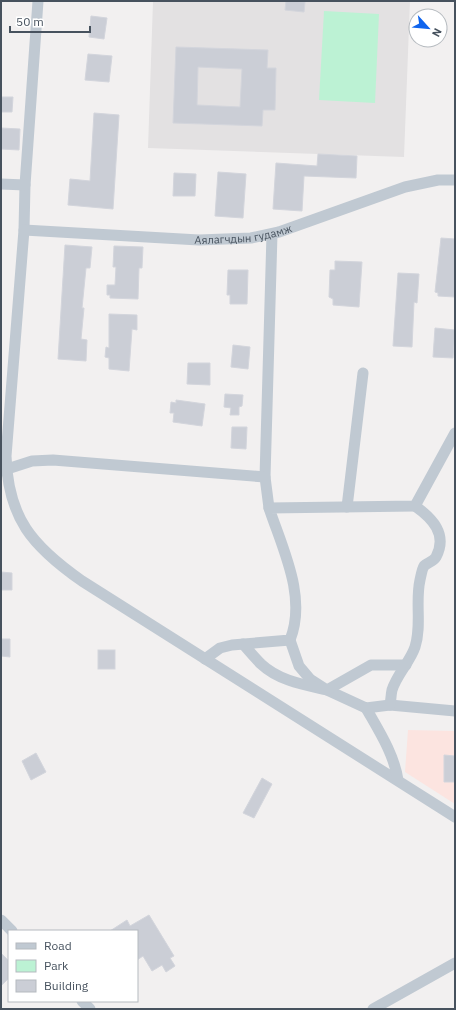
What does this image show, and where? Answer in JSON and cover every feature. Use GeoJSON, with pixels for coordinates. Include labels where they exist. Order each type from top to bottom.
{"type":"FeatureCollection","features":[{"type":"Feature","properties":{"kind":"street"},"geometry":{"type":"LineString","coordinates":[[38,1],[25,185],[24,230],[4,470],[19,517],[30,535],[52,558],[82,581],[455,817]]}},
{"type":"Feature","properties":{"kind":"street","name":"Аялагчдын гудамж"},"geometry":{"type":"LineString","coordinates":[[24,230],[199,240],[251,238],[272,234],[405,187],[438,180],[455,180]]}},
{"type":"Feature","properties":{"kind":"street"},"geometry":{"type":"LineString","coordinates":[[1,184],[25,185]]}},
{"type":"Feature","properties":{"kind":"street"},"geometry":{"type":"LineString","coordinates":[[272,234],[264,477],[269,508],[294,588],[297,610],[295,627],[290,640],[299,666],[310,679],[327,690],[366,708],[390,705],[455,711]]}},
{"type":"Feature","properties":{"kind":"street"},"geometry":{"type":"LineString","coordinates":[[347,507],[363,373]]}},
{"type":"Feature","properties":{"kind":"street"},"geometry":{"type":"LineString","coordinates":[[415,506],[455,433]]}},
{"type":"Feature","properties":{"kind":"street"},"geometry":{"type":"LineString","coordinates":[[4,470],[32,461],[53,460],[264,477]]}},
{"type":"Feature","properties":{"kind":"street"},"geometry":{"type":"LineString","coordinates":[[269,508],[415,506],[431,518],[437,528],[440,539],[436,556],[423,570],[418,597],[418,633],[415,648],[392,690],[390,705]]}},
{"type":"Feature","properties":{"kind":"street"},"geometry":{"type":"LineString","coordinates":[[205,659],[220,648],[243,644],[290,640]]}},
{"type":"Feature","properties":{"kind":"street"},"geometry":{"type":"LineString","coordinates":[[243,644],[262,665],[279,676],[294,682],[327,690],[371,665],[406,665]]}},
{"type":"Feature","properties":{"kind":"street"},"geometry":{"type":"LineString","coordinates":[[366,708],[390,754],[396,768],[398,780]]}},
{"type":"Feature","properties":{"kind":"street"},"geometry":{"type":"LineString","coordinates":[[1,920],[11,930]]}},
{"type":"Feature","properties":{"kind":"street"},"geometry":{"type":"LineString","coordinates":[[373,1009],[455,963]]}},
{"type":"Feature","properties":{"kind":"shaded area"},"geometry":{"type":"Polygon","coordinates":[[[153,1],[410,1],[410,8],[408,8],[408,48],[404,157],[148,148],[153,1]]]}},
{"type":"Feature","properties":{"kind":"shaded area"},"geometry":{"type":"Polygon","coordinates":[[[408,730],[455,731],[455,804],[405,772],[408,730]]]}},
{"type":"Feature","properties":{"kind":"green space"},"geometry":{"type":"Polygon","coordinates":[[[324,11],[379,14],[375,103],[319,100],[324,11]]]}},
{"type":"Feature","properties":{"kind":"building"},"geometry":{"type":"Polygon","coordinates":[[[286,1],[305,2],[304,12],[285,10],[286,1]]]}},
{"type":"Feature","properties":{"kind":"building"},"geometry":{"type":"Polygon","coordinates":[[[91,16],[107,18],[104,39],[89,37],[91,16]]]}},
{"type":"Feature","properties":{"kind":"building"},"geometry":{"type":"Polygon","coordinates":[[[176,47],[268,50],[267,68],[276,68],[275,110],[263,110],[262,126],[173,123],[176,47]],[[198,67],[197,105],[240,107],[242,69],[198,67]]]}},
{"type":"Feature","properties":{"kind":"building"},"geometry":{"type":"Polygon","coordinates":[[[88,54],[112,56],[109,82],[85,80],[88,54]]]}},
{"type":"Feature","properties":{"kind":"building"},"geometry":{"type":"Polygon","coordinates":[[[1,97],[13,97],[12,112],[1,112],[1,97]]]}},
{"type":"Feature","properties":{"kind":"building"},"geometry":{"type":"Polygon","coordinates":[[[94,113],[119,115],[113,209],[68,205],[70,179],[90,181],[94,113]]]}},
{"type":"Feature","properties":{"kind":"building"},"geometry":{"type":"Polygon","coordinates":[[[1,128],[20,129],[19,150],[1,149],[1,128]]]}},
{"type":"Feature","properties":{"kind":"building"},"geometry":{"type":"Polygon","coordinates":[[[318,154],[357,156],[356,178],[304,176],[302,211],[273,209],[276,163],[317,166],[318,154]]]}},
{"type":"Feature","properties":{"kind":"building"},"geometry":{"type":"Polygon","coordinates":[[[218,172],[246,174],[243,218],[215,216],[218,172]]]}},
{"type":"Feature","properties":{"kind":"building"},"geometry":{"type":"Polygon","coordinates":[[[174,173],[196,174],[195,196],[173,196],[174,173]]]}},
{"type":"Feature","properties":{"kind":"building"},"geometry":{"type":"Polygon","coordinates":[[[441,238],[455,239],[455,297],[438,296],[438,293],[435,292],[441,238]]]}},
{"type":"Feature","properties":{"kind":"building"},"geometry":{"type":"Polygon","coordinates":[[[65,245],[92,247],[90,268],[86,268],[82,308],[84,308],[81,339],[87,340],[86,361],[58,359],[65,245]]]}},
{"type":"Feature","properties":{"kind":"building"},"geometry":{"type":"Polygon","coordinates":[[[114,246],[143,247],[142,268],[139,268],[138,299],[110,298],[110,295],[107,295],[107,285],[115,285],[116,267],[113,267],[114,246]]]}},
{"type":"Feature","properties":{"kind":"building"},"geometry":{"type":"Polygon","coordinates":[[[335,261],[362,262],[359,307],[333,305],[333,299],[329,297],[330,270],[335,270],[335,261]]]}},
{"type":"Feature","properties":{"kind":"building"},"geometry":{"type":"Polygon","coordinates":[[[228,270],[248,270],[247,304],[230,304],[230,295],[227,295],[228,270]]]}},
{"type":"Feature","properties":{"kind":"building"},"geometry":{"type":"Polygon","coordinates":[[[398,273],[419,274],[417,303],[414,302],[412,347],[393,346],[398,273]]]}},
{"type":"Feature","properties":{"kind":"building"},"geometry":{"type":"Polygon","coordinates":[[[109,314],[137,315],[137,330],[132,329],[129,371],[109,369],[109,358],[105,357],[106,347],[109,348],[109,314]]]}},
{"type":"Feature","properties":{"kind":"building"},"geometry":{"type":"Polygon","coordinates":[[[435,328],[455,330],[453,358],[433,357],[435,328]]]}},
{"type":"Feature","properties":{"kind":"building"},"geometry":{"type":"Polygon","coordinates":[[[233,345],[250,347],[248,369],[231,367],[233,345]]]}},
{"type":"Feature","properties":{"kind":"building"},"geometry":{"type":"Polygon","coordinates":[[[188,363],[210,363],[210,385],[187,384],[188,363]]]}},
{"type":"Feature","properties":{"kind":"building"},"geometry":{"type":"Polygon","coordinates":[[[225,394],[243,395],[242,406],[239,407],[239,415],[230,415],[231,408],[224,407],[225,394]]]}},
{"type":"Feature","properties":{"kind":"building"},"geometry":{"type":"Polygon","coordinates":[[[176,400],[205,404],[202,426],[173,422],[174,413],[170,413],[171,402],[176,403],[176,400]]]}},
{"type":"Feature","properties":{"kind":"building"},"geometry":{"type":"Polygon","coordinates":[[[232,427],[247,427],[246,449],[231,448],[232,427]]]}},
{"type":"Feature","properties":{"kind":"building"},"geometry":{"type":"Polygon","coordinates":[[[1,572],[12,573],[12,590],[1,590],[1,572]]]}},
{"type":"Feature","properties":{"kind":"building"},"geometry":{"type":"Polygon","coordinates":[[[1,639],[10,639],[10,657],[1,656],[1,639]]]}},
{"type":"Feature","properties":{"kind":"building"},"geometry":{"type":"Polygon","coordinates":[[[98,650],[115,650],[115,669],[98,669],[98,650]]]}},
{"type":"Feature","properties":{"kind":"building"},"geometry":{"type":"Polygon","coordinates":[[[36,753],[46,772],[31,780],[22,761],[36,753]]]}},
{"type":"Feature","properties":{"kind":"building"},"geometry":{"type":"Polygon","coordinates":[[[444,755],[455,756],[455,782],[444,782],[444,755]]]}},
{"type":"Feature","properties":{"kind":"building"},"geometry":{"type":"Polygon","coordinates":[[[262,778],[272,784],[254,818],[243,813],[262,778]]]}},
{"type":"Feature","properties":{"kind":"building"},"geometry":{"type":"Polygon","coordinates":[[[149,915],[174,956],[170,958],[175,966],[166,972],[162,965],[152,971],[143,956],[138,959],[138,930],[112,930],[127,920],[130,926],[149,915]]]}},
{"type":"Feature","properties":{"kind":"building"},"geometry":{"type":"Polygon","coordinates":[[[1,953],[8,960],[8,979],[1,986],[1,953]]]}}]}
